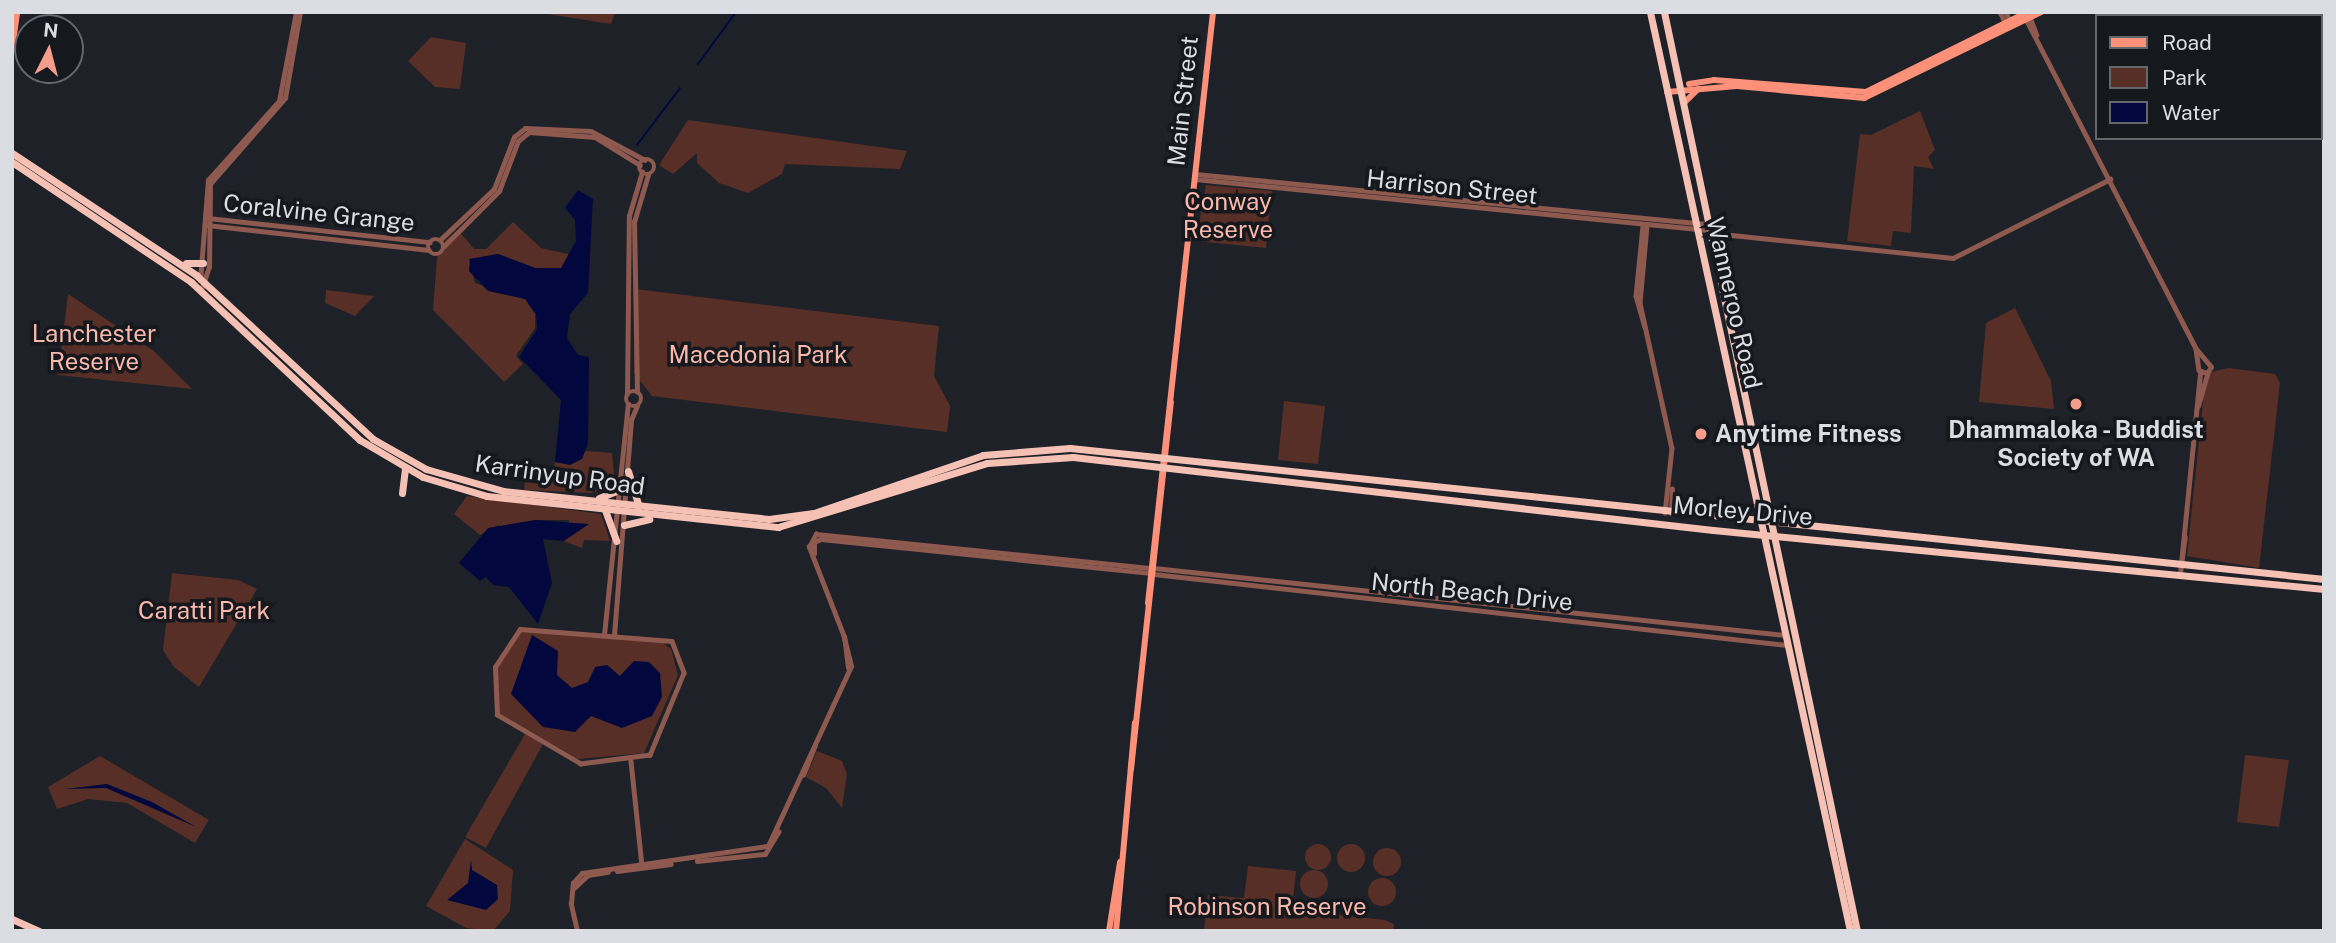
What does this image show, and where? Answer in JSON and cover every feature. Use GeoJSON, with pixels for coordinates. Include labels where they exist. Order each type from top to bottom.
{"type":"FeatureCollection","features":[{"type":"Feature","properties":{"kind":"highway","name":"Wanneroo Road"},"geometry":{"type":"LineString","coordinates":[[1650,12],[1773,535],[1857,931]]}},
{"type":"Feature","properties":{"kind":"highway","name":"Wanneroo Road"},"geometry":{"type":"LineString","coordinates":[[1664,12],[1684,103],[1702,228],[1760,521],[1850,931]]}},
{"type":"Feature","properties":{"kind":"highway","name":"Karrinyup Road"},"geometry":{"type":"LineString","coordinates":[[12,153],[169,257],[359,428],[411,462],[475,485],[574,499],[667,517],[799,524],[972,467],[1025,457],[1163,462]]}},
{"type":"Feature","properties":{"kind":"highway","name":"Karrinyup Road"},"geometry":{"type":"LineString","coordinates":[[12,162],[201,285],[289,375],[360,440],[405,468],[487,496],[605,510],[639,506],[780,519],[1007,450],[1163,462]]}},
{"type":"Feature","properties":{"kind":"highway"},"geometry":{"type":"LineString","coordinates":[[12,169],[38,179]]}},
{"type":"Feature","properties":{"kind":"highway"},"geometry":{"type":"LineString","coordinates":[[169,257],[193,267],[203,263]]}},
{"type":"Feature","properties":{"kind":"highway"},"geometry":{"type":"LineString","coordinates":[[274,351],[289,375]]}},
{"type":"Feature","properties":{"kind":"highway","name":"Morley Drive"},"geometry":{"type":"LineString","coordinates":[[1163,462],[1684,516],[1930,536],[2324,579]]}},
{"type":"Feature","properties":{"kind":"highway","name":"Morley Drive"},"geometry":{"type":"LineString","coordinates":[[1163,462],[1713,530],[2324,589]]}},
{"type":"Feature","properties":{"kind":"highway"},"geometry":{"type":"LineString","coordinates":[[402,493],[405,468]]}},
{"type":"Feature","properties":{"kind":"highway"},"geometry":{"type":"LineString","coordinates":[[628,471],[639,506]]}},
{"type":"Feature","properties":{"kind":"highway"},"geometry":{"type":"LineString","coordinates":[[574,499],[621,489]]}},
{"type":"Feature","properties":{"kind":"highway"},"geometry":{"type":"LineString","coordinates":[[605,510],[616,541]]}},
{"type":"Feature","properties":{"kind":"highway"},"geometry":{"type":"LineString","coordinates":[[1684,516],[1707,520],[1713,530]]}},
{"type":"Feature","properties":{"kind":"highway"},"geometry":{"type":"LineString","coordinates":[[624,525],[667,517]]}},
{"type":"Feature","properties":{"kind":"highway"},"geometry":{"type":"LineString","coordinates":[[1930,536],[1954,544],[1960,554]]}},
{"type":"Feature","properties":{"kind":"highway"},"geometry":{"type":"LineString","coordinates":[[1960,540],[1964,549],[1994,556]]}},
{"type":"Feature","properties":{"kind":"highway"},"geometry":{"type":"LineString","coordinates":[[12,920],[39,931]]}},
{"type":"Feature","properties":{"kind":"main road"},"geometry":{"type":"LineString","coordinates":[[12,49],[17,12]]}},
{"type":"Feature","properties":{"kind":"main road","name":"Main Street"},"geometry":{"type":"LineString","coordinates":[[1109,931],[1131,769],[1213,12]]}},
{"type":"Feature","properties":{"kind":"main road"},"geometry":{"type":"LineString","coordinates":[[1667,91],[1707,85],[1864,98],[2028,15],[2042,12]]}},
{"type":"Feature","properties":{"kind":"main road"},"geometry":{"type":"LineString","coordinates":[[1681,88],[1696,82],[1866,92],[2009,25]]}},
{"type":"Feature","properties":{"kind":"main road"},"geometry":{"type":"LineString","coordinates":[[1677,71],[1696,82]]}},
{"type":"Feature","properties":{"kind":"main road"},"geometry":{"type":"LineString","coordinates":[[1684,103],[1707,85]]}},
{"type":"Feature","properties":{"kind":"main road","name":"Main Street"},"geometry":{"type":"LineString","coordinates":[[1116,931],[1120,862]]}},
{"type":"Feature","properties":{"kind":"street"},"geometry":{"type":"LineString","coordinates":[[201,285],[213,170],[282,94],[298,12]]}},
{"type":"Feature","properties":{"kind":"street"},"geometry":{"type":"LineString","coordinates":[[2000,12],[2009,25]]}},
{"type":"Feature","properties":{"kind":"street"},"geometry":{"type":"LineString","coordinates":[[2006,12],[2009,25]]}},
{"type":"Feature","properties":{"kind":"street"},"geometry":{"type":"LineString","coordinates":[[2028,15],[2207,373],[2198,407]]}},
{"type":"Feature","properties":{"kind":"street","name":"Coralvine Grange"},"geometry":{"type":"LineString","coordinates":[[206,221],[430,242],[440,240],[494,189],[514,137],[524,128],[591,131],[645,160]]}},
{"type":"Feature","properties":{"kind":"street","name":"Coralvine Grange"},"geometry":{"type":"LineString","coordinates":[[206,221],[429,250],[439,255],[444,246],[499,191],[518,141],[529,132],[595,136],[640,165]]}},
{"type":"Feature","properties":{"kind":"street"},"geometry":{"type":"LineString","coordinates":[[604,635],[616,541],[622,508],[628,471],[629,420],[628,238],[642,172],[640,165],[645,160],[654,164],[634,222],[637,406],[629,420],[621,489],[622,508],[624,525],[614,636]]}},
{"type":"Feature","properties":{"kind":"street"},"geometry":{"type":"LineString","coordinates":[[642,172],[648,175]]}},
{"type":"Feature","properties":{"kind":"street","name":"Harrison Street"},"geometry":{"type":"LineString","coordinates":[[1194,176],[1702,228]]}},
{"type":"Feature","properties":{"kind":"street"},"geometry":{"type":"LineString","coordinates":[[1721,234],[1952,258],[2110,179]]}},
{"type":"Feature","properties":{"kind":"street"},"geometry":{"type":"LineString","coordinates":[[201,285],[206,221]]}},
{"type":"Feature","properties":{"kind":"street"},"geometry":{"type":"LineString","coordinates":[[1645,224],[1639,279],[1645,327],[1665,407],[1672,488],[1668,514]]}},
{"type":"Feature","properties":{"kind":"street","name":"Coralvine Grange"},"geometry":{"type":"LineString","coordinates":[[440,240],[444,246]]}},
{"type":"Feature","properties":{"kind":"street","name":"Coralvine Grange"},"geometry":{"type":"LineString","coordinates":[[429,250],[430,242]]}},
{"type":"Feature","properties":{"kind":"street"},"geometry":{"type":"LineString","coordinates":[[2180,574],[2200,372],[2203,364]]}},
{"type":"Feature","properties":{"kind":"street"},"geometry":{"type":"LineString","coordinates":[[2200,372],[2207,373]]}},
{"type":"Feature","properties":{"kind":"street"},"geometry":{"type":"LineString","coordinates":[[628,394],[637,392]]}},
{"type":"Feature","properties":{"kind":"street"},"geometry":{"type":"LineString","coordinates":[[628,404],[637,406]]}},
{"type":"Feature","properties":{"kind":"street","name":"North Beach Drive"},"geometry":{"type":"LineString","coordinates":[[643,866],[765,854],[778,831],[847,672],[844,637],[814,558],[810,540],[821,536],[1785,635]]}},
{"type":"Feature","properties":{"kind":"street","name":"North Beach Drive"},"geometry":{"type":"LineString","coordinates":[[1151,571],[1787,645]]}},
{"type":"Feature","properties":{"kind":"street"},"geometry":{"type":"LineString","coordinates":[[612,572],[621,572]]}},
{"type":"Feature","properties":{"kind":"street"},"geometry":{"type":"LineString","coordinates":[[609,600],[617,601]]}},
{"type":"Feature","properties":{"kind":"street"},"geometry":{"type":"LineString","coordinates":[[520,629],[614,636],[672,641],[684,673],[650,755],[631,761],[580,764],[493,708],[495,667],[520,629]]}},
{"type":"Feature","properties":{"kind":"street"},"geometry":{"type":"LineString","coordinates":[[577,931],[574,888],[588,875],[643,866],[631,761]]}},
{"type":"Feature","properties":{"kind":"green space"},"geometry":{"type":"Polygon","coordinates":[[[535,12],[615,12],[611,24],[535,12]]]}},
{"type":"Feature","properties":{"kind":"green space"},"geometry":{"type":"Polygon","coordinates":[[[431,37],[466,43],[460,89],[435,87],[408,61],[431,37]]]}},
{"type":"Feature","properties":{"kind":"green space"},"geometry":{"type":"Polygon","coordinates":[[[1920,111],[1935,150],[1928,157],[1934,169],[1914,166],[1911,233],[1893,231],[1891,246],[1847,241],[1860,134],[1871,135],[1920,111]]]}},
{"type":"Feature","properties":{"kind":"green space"},"geometry":{"type":"Polygon","coordinates":[[[688,120],[907,151],[900,169],[785,164],[782,174],[748,193],[719,183],[697,163],[697,153],[673,174],[659,165],[688,120]]]}},
{"type":"Feature","properties":{"kind":"green space","name":"Conway Reserve"},"geometry":{"type":"Polygon","coordinates":[[[1206,185],[1272,191],[1266,248],[1196,241],[1206,185]]]}},
{"type":"Feature","properties":{"kind":"green space"},"geometry":{"type":"Polygon","coordinates":[[[513,222],[541,248],[572,255],[561,268],[535,268],[498,254],[469,259],[475,283],[525,299],[535,314],[535,328],[516,356],[523,364],[504,382],[433,310],[437,257],[446,240],[458,230],[474,249],[486,249],[513,222]]]}},
{"type":"Feature","properties":{"kind":"green space","name":"Macedonia Park"},"geometry":{"type":"Polygon","coordinates":[[[635,289],[939,326],[934,376],[950,406],[947,432],[652,396],[634,373],[635,289]]]}},
{"type":"Feature","properties":{"kind":"green space"},"geometry":{"type":"Polygon","coordinates":[[[326,290],[374,296],[355,316],[325,303],[326,290]]]}},
{"type":"Feature","properties":{"kind":"green space","name":"Lanchester Reserve"},"geometry":{"type":"Polygon","coordinates":[[[68,294],[154,351],[192,389],[58,375],[68,294]]]}},
{"type":"Feature","properties":{"kind":"green space"},"geometry":{"type":"Polygon","coordinates":[[[2015,308],[2051,381],[2054,409],[1979,402],[1986,323],[2015,308]]]}},
{"type":"Feature","properties":{"kind":"green space"},"geometry":{"type":"Polygon","coordinates":[[[2228,368],[2275,374],[2280,383],[2259,568],[2187,556],[2205,382],[2211,372],[2228,368]]]}},
{"type":"Feature","properties":{"kind":"green space"},"geometry":{"type":"Polygon","coordinates":[[[1284,401],[1325,406],[1318,464],[1278,460],[1284,401]]]}},
{"type":"Feature","properties":{"kind":"green space"},"geometry":{"type":"Polygon","coordinates":[[[587,451],[612,453],[615,487],[591,493],[524,490],[526,471],[553,472],[555,462],[587,451]]]}},
{"type":"Feature","properties":{"kind":"green space"},"geometry":{"type":"Polygon","coordinates":[[[467,496],[601,514],[610,541],[584,540],[582,548],[564,541],[569,520],[535,520],[508,530],[498,525],[480,535],[454,514],[467,496]]]}},
{"type":"Feature","properties":{"kind":"green space","name":"Caratti Park"},"geometry":{"type":"Polygon","coordinates":[[[172,573],[238,580],[257,589],[199,687],[174,667],[163,650],[172,573]]]}},
{"type":"Feature","properties":{"kind":"green space"},"geometry":{"type":"Polygon","coordinates":[[[520,631],[663,643],[671,649],[678,675],[644,753],[578,759],[499,713],[496,670],[520,631]]]}},
{"type":"Feature","properties":{"kind":"green space"},"geometry":{"type":"Polygon","coordinates":[[[525,734],[543,744],[486,848],[465,837],[525,734]]]}},
{"type":"Feature","properties":{"kind":"green space"},"geometry":{"type":"Polygon","coordinates":[[[817,751],[842,761],[847,774],[842,808],[826,788],[806,777],[817,751]]]}},
{"type":"Feature","properties":{"kind":"green space"},"geometry":{"type":"Polygon","coordinates":[[[2245,755],[2289,760],[2279,827],[2237,822],[2245,755]]]}},
{"type":"Feature","properties":{"kind":"green space"},"geometry":{"type":"Polygon","coordinates":[[[100,756],[209,820],[195,843],[127,803],[88,799],[57,809],[48,787],[100,756]]]}},
{"type":"Feature","properties":{"kind":"green space"},"geometry":{"type":"Polygon","coordinates":[[[465,839],[513,870],[510,911],[493,931],[466,928],[426,906],[465,839]]]}},
{"type":"Feature","properties":{"kind":"green space"},"geometry":{"type":"Polygon","coordinates":[[[1318,844],[1328,847],[1331,857],[1328,867],[1318,870],[1308,867],[1305,857],[1308,847],[1318,844]]]}},
{"type":"Feature","properties":{"kind":"green space"},"geometry":{"type":"Polygon","coordinates":[[[1351,844],[1361,848],[1365,858],[1361,868],[1351,872],[1341,868],[1337,858],[1341,848],[1351,844]]]}},
{"type":"Feature","properties":{"kind":"green space"},"geometry":{"type":"Polygon","coordinates":[[[1387,848],[1397,852],[1401,862],[1397,872],[1387,876],[1377,872],[1373,862],[1377,852],[1387,848]]]}},
{"type":"Feature","properties":{"kind":"green space","name":"Robinson Reserve"},"geometry":{"type":"Polygon","coordinates":[[[1248,866],[1296,871],[1292,910],[1385,920],[1394,924],[1393,931],[1204,931],[1208,895],[1244,898],[1248,866]]]}},
{"type":"Feature","properties":{"kind":"green space"},"geometry":{"type":"Polygon","coordinates":[[[1314,870],[1324,874],[1328,884],[1324,894],[1314,898],[1304,894],[1300,884],[1304,874],[1314,870]]]}},
{"type":"Feature","properties":{"kind":"green space"},"geometry":{"type":"Polygon","coordinates":[[[1382,878],[1392,882],[1396,892],[1392,902],[1382,906],[1372,902],[1368,892],[1372,882],[1382,878]]]}},
{"type":"Feature","properties":{"kind":"water"},"geometry":{"type":"Polygon","coordinates":[[[578,190],[593,199],[588,293],[570,314],[567,338],[578,355],[589,357],[588,443],[582,459],[570,465],[555,462],[561,400],[519,357],[537,329],[536,314],[525,299],[488,291],[469,271],[470,259],[498,254],[535,268],[561,268],[576,241],[575,220],[565,208],[578,190]]]}},
{"type":"Feature","properties":{"kind":"water"},"geometry":{"type":"Polygon","coordinates":[[[535,520],[589,524],[564,541],[543,539],[552,583],[538,624],[509,587],[493,585],[486,577],[480,581],[459,563],[488,528],[535,520]]]}},
{"type":"Feature","properties":{"kind":"water"},"geometry":{"type":"Polygon","coordinates":[[[532,635],[558,651],[557,675],[572,688],[588,682],[595,667],[607,665],[620,676],[634,661],[649,662],[660,673],[662,697],[652,716],[622,728],[591,716],[575,732],[543,727],[511,694],[532,635]]]}},
{"type":"Feature","properties":{"kind":"water"},"geometry":{"type":"Polygon","coordinates":[[[107,784],[152,802],[196,827],[106,788],[64,789],[107,784]]]}},
{"type":"Feature","properties":{"kind":"water"},"geometry":{"type":"Polygon","coordinates":[[[471,860],[472,870],[497,885],[498,899],[486,910],[447,900],[468,883],[471,860]]]}},
{"type":"Feature","properties":{"kind":"waterway"},"geometry":{"type":"LineString","coordinates":[[698,64],[736,12]]}},
{"type":"Feature","properties":{"kind":"waterway"},"geometry":{"type":"LineString","coordinates":[[637,145],[680,88]]}},
{"type":"Feature","properties":{"kind":"place","name":"Dhammaloka - Buddist Society of WA"},"geometry":{"type":"Point","coordinates":[2076,404]}},
{"type":"Feature","properties":{"kind":"place","name":"Anytime Fitness"},"geometry":{"type":"Point","coordinates":[1701,434]}}]}
